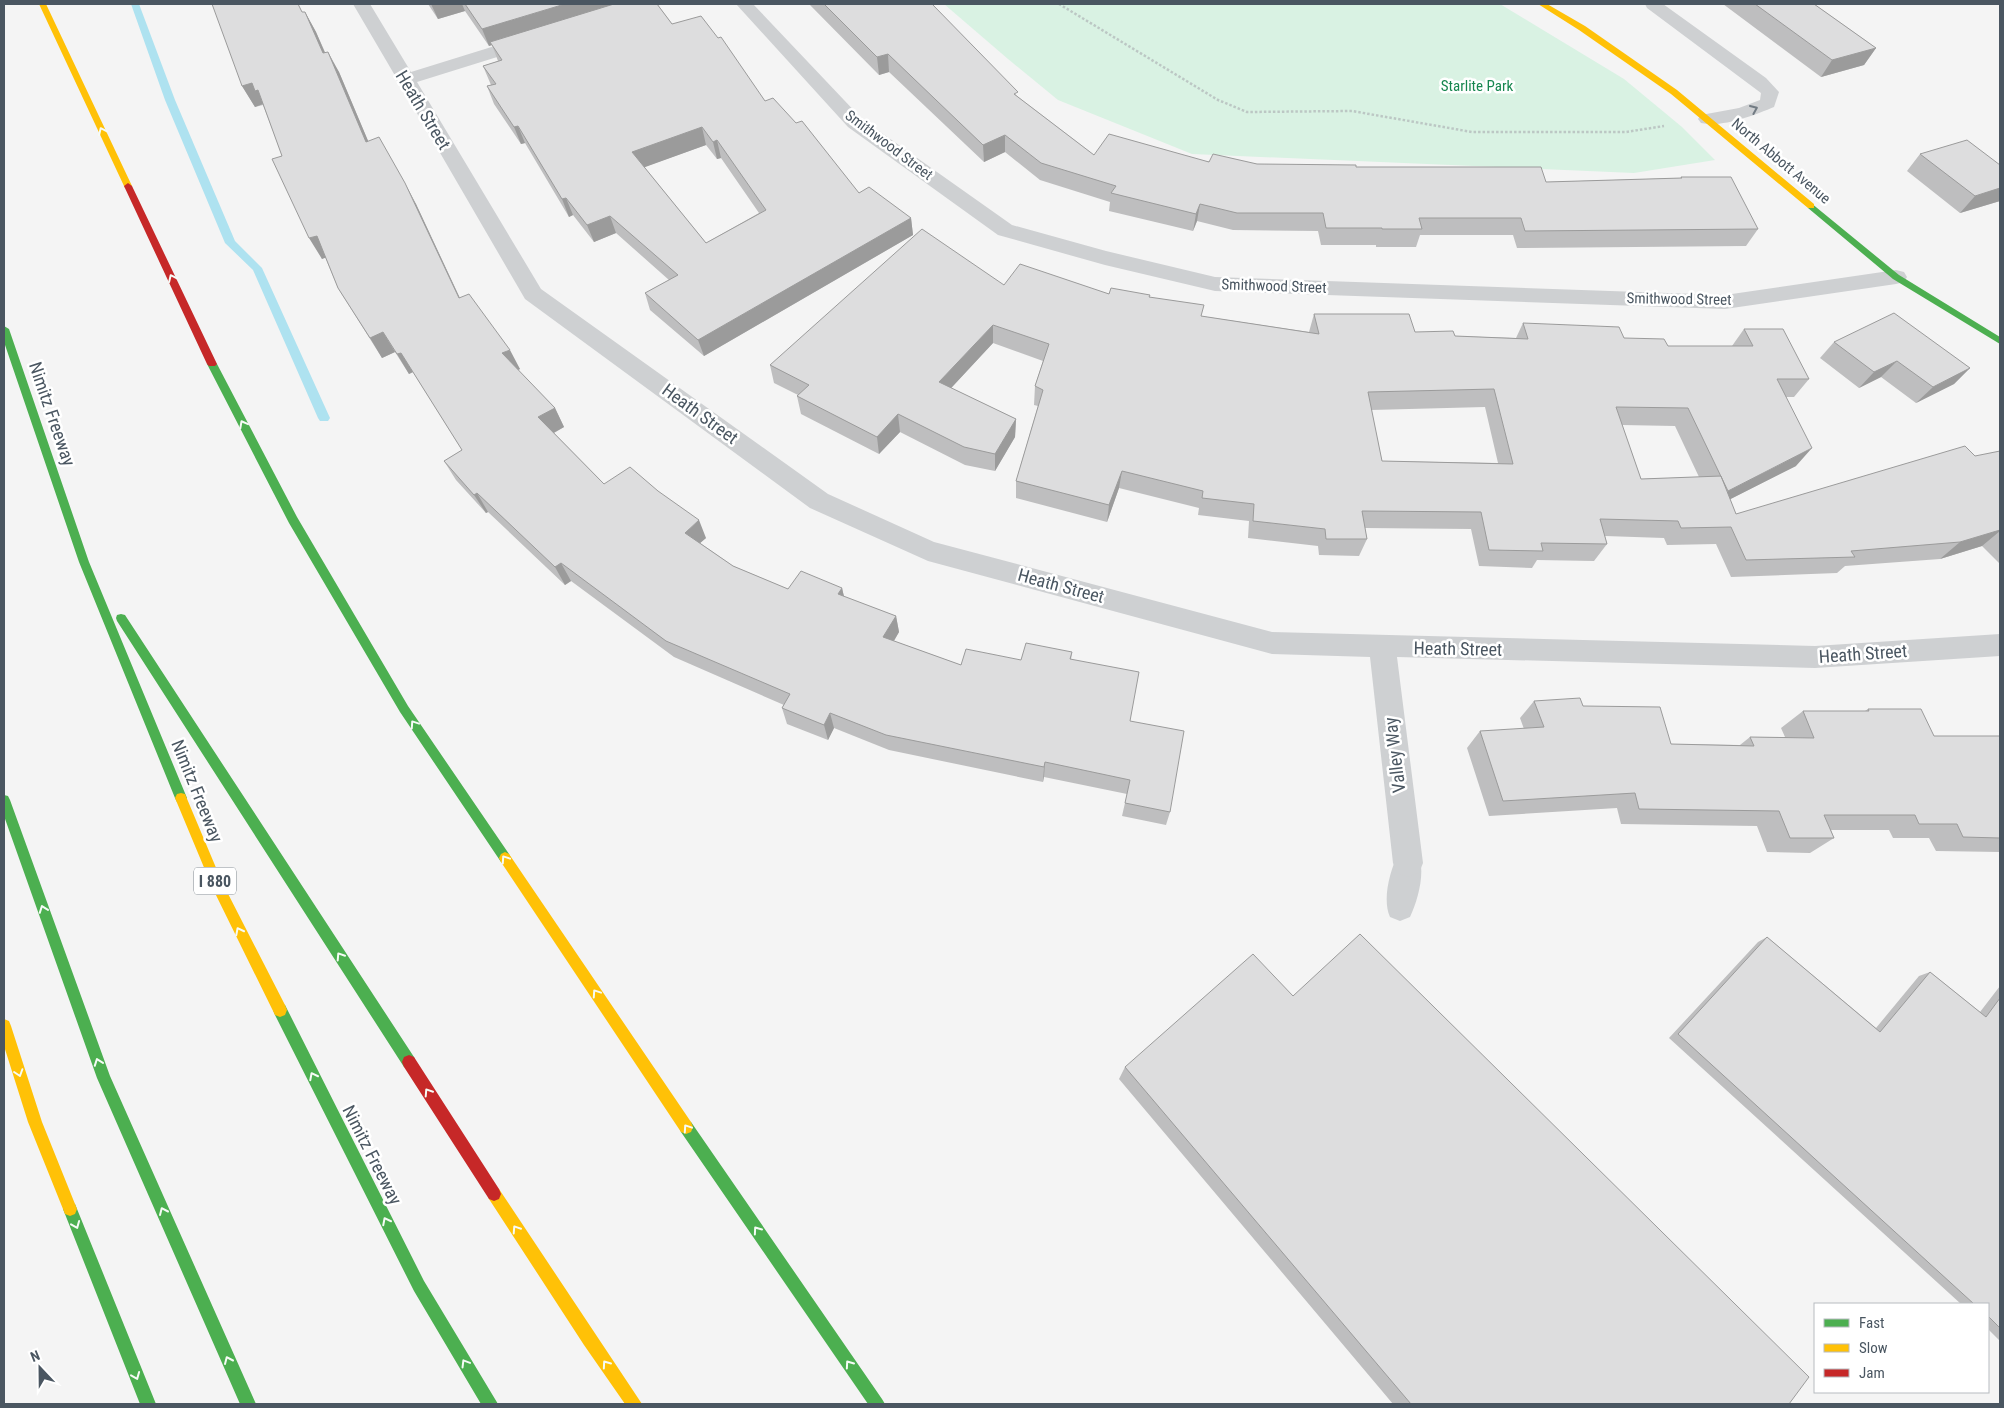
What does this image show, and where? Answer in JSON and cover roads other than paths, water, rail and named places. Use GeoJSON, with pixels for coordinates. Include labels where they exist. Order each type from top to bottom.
{"type":"FeatureCollection","features":[{"type":"Feature","properties":{"kind":"main road"},"geometry":{"type":"LineString","coordinates":[[42,4],[214,369],[293,520],[404,709],[714,1168],[877,1404]]}},
{"type":"Feature","properties":{"kind":"main road","name":"North Abbott Avenue"},"geometry":{"type":"LineString","coordinates":[[1542,4],[1582,28],[1651,76],[1707,119],[1896,277],[2000,341]]}},
{"type":"Feature","properties":{"kind":"main road","name":"Nimitz Freeway"},"geometry":{"type":"LineString","coordinates":[[4,329],[84,562],[217,885],[419,1286],[490,1404]]}},
{"type":"Feature","properties":{"kind":"main road"},"geometry":{"type":"LineString","coordinates":[[84,562],[588,1340],[634,1404]]}},
{"type":"Feature","properties":{"kind":"main road"},"geometry":{"type":"LineString","coordinates":[[4,800],[104,1078],[248,1404]]}},
{"type":"Feature","properties":{"kind":"main road"},"geometry":{"type":"LineString","coordinates":[[4,1026],[35,1122],[148,1404]]}},
{"type":"Feature","properties":{"kind":"street","name":"Heath Street"},"geometry":{"type":"LineString","coordinates":[[362,4],[405,80],[533,294],[819,501],[928,550],[1272,643],[1815,657],[2000,645]]}},
{"type":"Feature","properties":{"kind":"street","name":"Smithwood Street"},"geometry":{"type":"LineString","coordinates":[[744,4],[855,123],[1005,230],[1123,263],[1215,284],[1725,302],[1896,277]]}},
{"type":"Feature","properties":{"kind":"street"},"geometry":{"type":"LineString","coordinates":[[405,80],[546,36]]}},
{"type":"Feature","properties":{"kind":"street","name":"Valley Way"},"geometry":{"type":"LineString","coordinates":[[1382,647],[1408,863]]}},
{"type":"Feature","properties":{"kind":"lane"},"geometry":{"type":"LineString","coordinates":[[1653,4],[1760,82],[1770,92],[1768,103],[1743,113],[1707,119]]}},
{"type":"Feature","properties":{"kind":"lane"},"geometry":{"type":"LineString","coordinates":[[1400,907],[1408,863]]}},
{"type":"Feature","properties":{"kind":"waterway"},"geometry":{"type":"LineString","coordinates":[[135,4],[170,100],[230,243],[257,268],[324,418]]}},
{"type":"Feature","properties":{"kind":"park label","name":"Starlite Park"},"geometry":{"type":"Point","coordinates":[1477,86]}}]}
